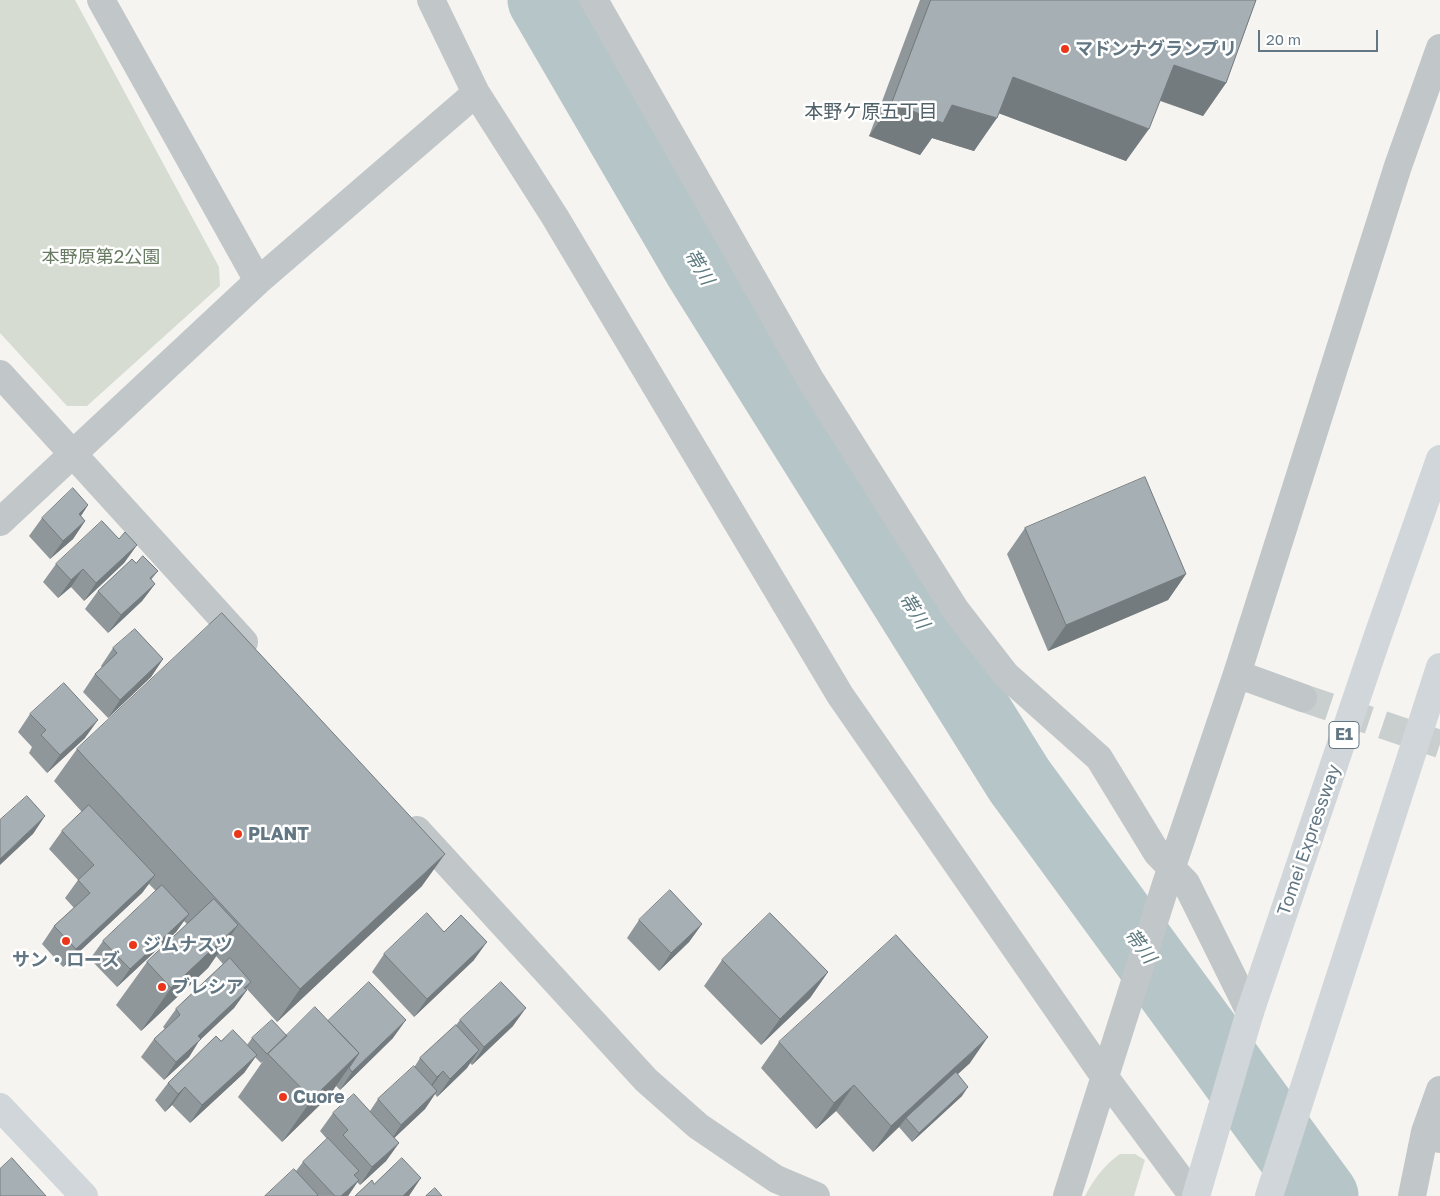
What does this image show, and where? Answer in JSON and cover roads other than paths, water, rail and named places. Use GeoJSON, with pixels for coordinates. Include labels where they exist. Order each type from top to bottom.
{"type":"FeatureCollection","features":[{"type":"Feature","properties":{"kind":"main road","name":"Tomei Expressway"},"geometry":{"type":"LineString","coordinates":[[1195,1196],[1250,1012],[1440,459]]}},
{"type":"Feature","properties":{"kind":"main road"},"geometry":{"type":"LineString","coordinates":[[1269,1196],[1440,667]]}},
{"type":"Feature","properties":{"kind":"main road"},"geometry":{"type":"LineString","coordinates":[[0,1107],[84,1196]]}},
{"type":"Feature","properties":{"kind":"street"},"geometry":{"type":"LineString","coordinates":[[101,0],[258,281]]}},
{"type":"Feature","properties":{"kind":"street"},"geometry":{"type":"LineString","coordinates":[[431,0],[476,93],[555,217],[840,695],[1104,1076],[1195,1196]]}},
{"type":"Feature","properties":{"kind":"street"},"geometry":{"type":"LineString","coordinates":[[594,0],[810,379],[955,609],[1006,675],[1099,758],[1157,853],[1168,876],[1186,883],[1250,1012]]}},
{"type":"Feature","properties":{"kind":"street"},"geometry":{"type":"LineString","coordinates":[[1066,1196],[1168,876],[1237,674],[1398,166],[1440,48]]}},
{"type":"Feature","properties":{"kind":"street"},"geometry":{"type":"LineString","coordinates":[[0,522],[73,456],[258,281],[476,93]]}},
{"type":"Feature","properties":{"kind":"street"},"geometry":{"type":"LineString","coordinates":[[0,374],[262,661]]}},
{"type":"Feature","properties":{"kind":"street"},"geometry":{"type":"LineString","coordinates":[[1237,674],[1303,698]]}},
{"type":"Feature","properties":{"kind":"street"},"geometry":{"type":"LineString","coordinates":[[403,816],[646,1080],[698,1126],[776,1179],[816,1196]]}},
{"type":"Feature","properties":{"kind":"street"},"geometry":{"type":"LineString","coordinates":[[1412,1196],[1433,1135],[1440,1090]]}},
{"type":"Feature","properties":{"kind":"waterway","name":"帯川"},"geometry":{"type":"LineString","coordinates":[[543,0],[698,266],[1019,780],[1323,1196]]}},
{"type":"Feature","properties":{"kind":"tunnel"},"geometry":{"type":"LineString","coordinates":[[1303,698],[1440,744]]}},
{"type":"Feature","properties":{"kind":"place","name":"マドンナグランプリ"},"geometry":{"type":"Point","coordinates":[1065,49]}},
{"type":"Feature","properties":{"kind":"place","name":"PLANT"},"geometry":{"type":"Point","coordinates":[238,834]}},
{"type":"Feature","properties":{"kind":"place","name":"サン・ローズ"},"geometry":{"type":"Point","coordinates":[66,941]}},
{"type":"Feature","properties":{"kind":"place","name":"ジムナスツ"},"geometry":{"type":"Point","coordinates":[133,945]}},
{"type":"Feature","properties":{"kind":"place","name":"ブレシア"},"geometry":{"type":"Point","coordinates":[162,987]}},
{"type":"Feature","properties":{"kind":"place","name":"Cuore"},"geometry":{"type":"Point","coordinates":[283,1097]}},
{"type":"Feature","properties":{"kind":"district","name":"本野ケ原五丁目"},"geometry":{"type":"Point","coordinates":[871,112]}},
{"type":"Feature","properties":{"kind":"park label","name":"本野原第2公園"},"geometry":{"type":"Point","coordinates":[101,257]}}]}
